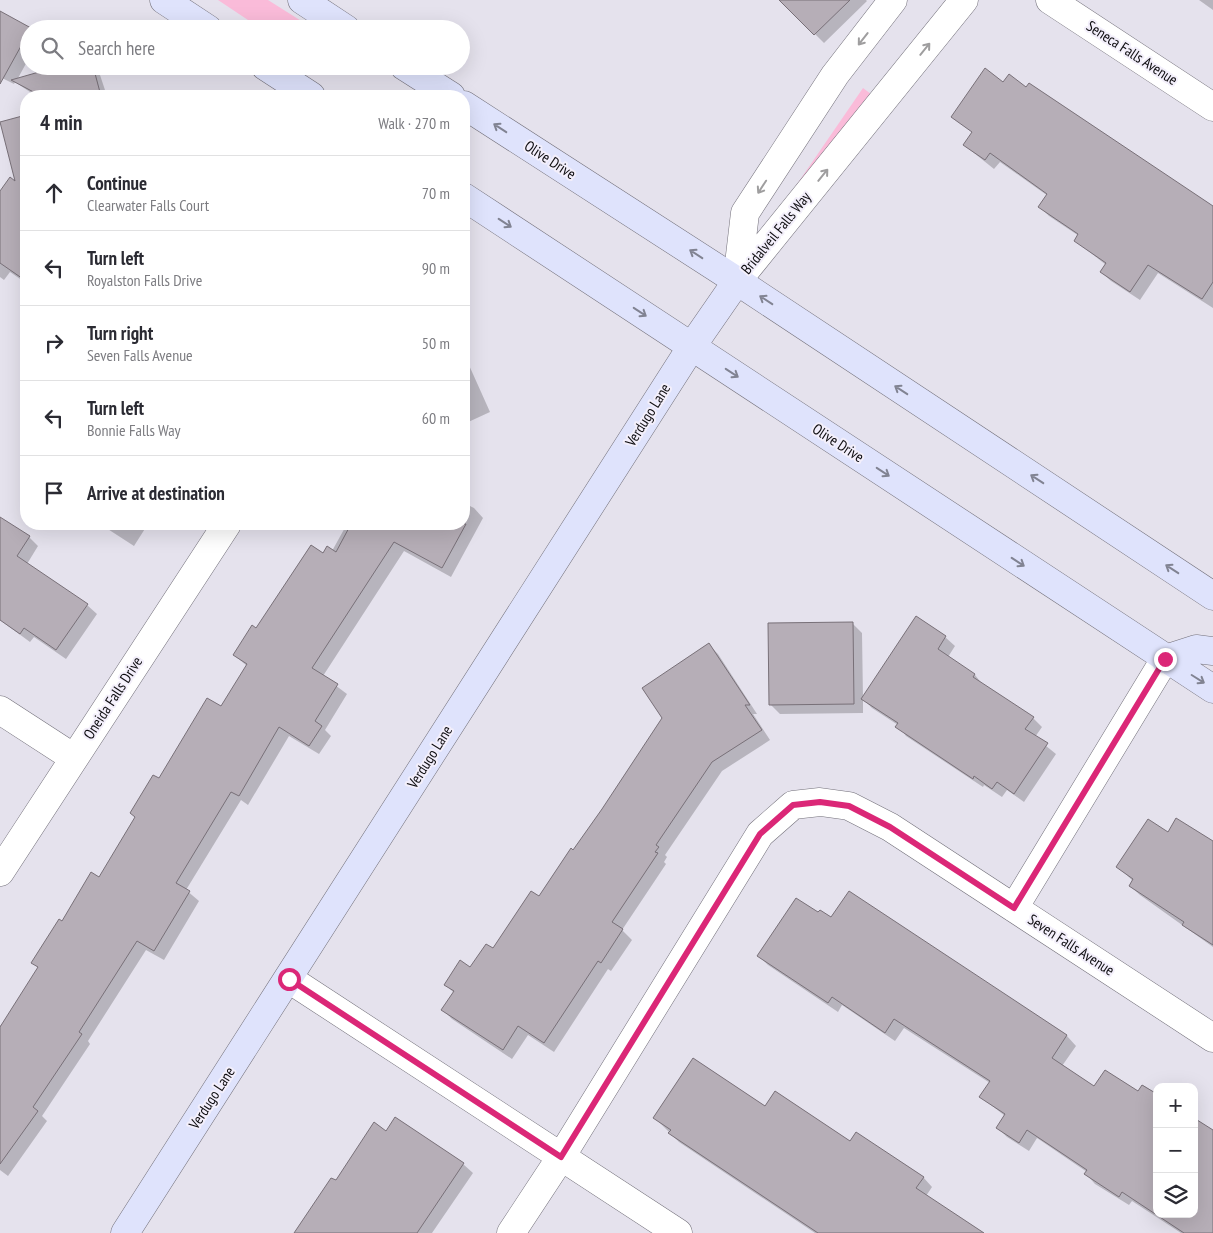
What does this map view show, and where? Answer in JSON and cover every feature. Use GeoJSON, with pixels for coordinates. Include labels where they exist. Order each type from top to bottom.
{"type":"FeatureCollection","features":[{"type":"Feature","properties":{"kind":"main road"},"geometry":{"type":"LineString","coordinates":[[164,0],[194,20]]}},
{"type":"Feature","properties":{"kind":"main road"},"geometry":{"type":"LineString","coordinates":[[302,0],[332,20]]}},
{"type":"Feature","properties":{"kind":"main road"},"geometry":{"type":"LineString","coordinates":[[279,75],[302,90]]}},
{"type":"Feature","properties":{"kind":"main road"},"geometry":{"type":"LineString","coordinates":[[418,75],[442,90]]}},
{"type":"Feature","properties":{"kind":"main road","name":"Olive Drive"},"geometry":{"type":"LineString","coordinates":[[470,109],[737,281],[1213,596]]}},
{"type":"Feature","properties":{"kind":"main road","name":"Olive Drive"},"geometry":{"type":"LineString","coordinates":[[470,200],[1213,689]]}},
{"type":"Feature","properties":{"kind":"main road","name":"Verdugo Lane"},"geometry":{"type":"LineString","coordinates":[[125,1233],[692,346],[737,281]]}},
{"type":"Feature","properties":{"kind":"main road"},"geometry":{"type":"LineString","coordinates":[[1165,659],[1196,649],[1213,651]]}},
{"type":"Feature","properties":{"kind":"street","name":"Bridalveil Falls Way"},"geometry":{"type":"LineString","coordinates":[[737,281],[745,213],[835,75],[893,0]]}},
{"type":"Feature","properties":{"kind":"street","name":"Bridalveil Falls Way"},"geometry":{"type":"LineString","coordinates":[[737,281],[964,0]]}},
{"type":"Feature","properties":{"kind":"street","name":"Seneca Falls Avenue"},"geometry":{"type":"LineString","coordinates":[[1050,0],[1213,106]]}},
{"type":"Feature","properties":{"kind":"street","name":"Oneida Falls Drive"},"geometry":{"type":"LineString","coordinates":[[0,872],[223,530]]}},
{"type":"Feature","properties":{"kind":"street"},"geometry":{"type":"LineString","coordinates":[[1014,908],[1165,659]]}},
{"type":"Feature","properties":{"kind":"street"},"geometry":{"type":"LineString","coordinates":[[0,710],[74,758]]}},
{"type":"Feature","properties":{"kind":"street","name":"Seven Falls Avenue"},"geometry":{"type":"LineString","coordinates":[[561,1157],[760,834],[793,805],[820,802],[849,806],[890,827],[1213,1038]]}},
{"type":"Feature","properties":{"kind":"street"},"geometry":{"type":"LineString","coordinates":[[289,979],[678,1233]]}},
{"type":"Feature","properties":{"kind":"street"},"geometry":{"type":"LineString","coordinates":[[512,1233],[561,1157]]}},
{"type":"Feature","properties":{"kind":"shaded area"},"geometry":{"type":"Polygon","coordinates":[[[218,0],[268,0],[300,20],[248,20],[218,0]]]}},
{"type":"Feature","properties":{"kind":"shaded area"},"geometry":{"type":"Polygon","coordinates":[[[863,88],[871,94],[793,190],[863,88]]]}},
{"type":"Feature","properties":{"kind":"building"},"geometry":{"type":"Polygon","coordinates":[[[779,0],[850,0],[814,35],[779,0]]]}},
{"type":"Feature","properties":{"kind":"building"},"geometry":{"type":"Polygon","coordinates":[[[0,11],[20,22],[20,48],[0,84],[0,11]]]}},
{"type":"Feature","properties":{"kind":"building"},"geometry":{"type":"Polygon","coordinates":[[[985,68],[1003,82],[1009,74],[1026,87],[1029,83],[1213,206],[1213,282],[1202,299],[1148,265],[1130,292],[1100,272],[1106,263],[1074,241],[1078,234],[1038,207],[1047,194],[990,153],[985,160],[963,145],[972,132],[951,117],[985,68]]]}},
{"type":"Feature","properties":{"kind":"building"},"geometry":{"type":"Polygon","coordinates":[[[28,75],[95,75],[99,90],[30,90],[11,80],[28,75]]]}},
{"type":"Feature","properties":{"kind":"building"},"geometry":{"type":"Polygon","coordinates":[[[20,117],[20,277],[0,263],[0,191],[10,177],[15,181],[0,122],[20,117]]]}},
{"type":"Feature","properties":{"kind":"building"},"geometry":{"type":"Polygon","coordinates":[[[0,517],[30,536],[17,556],[88,604],[56,650],[24,628],[20,634],[0,620],[0,517]]]}},
{"type":"Feature","properties":{"kind":"building"},"geometry":{"type":"Polygon","coordinates":[[[348,530],[463,530],[442,568],[394,542],[312,668],[338,684],[315,721],[322,726],[309,746],[279,727],[239,796],[231,792],[176,883],[190,891],[154,951],[137,941],[79,1032],[82,1034],[33,1107],[38,1111],[0,1164],[0,1027],[38,967],[31,963],[59,919],[62,921],[91,872],[99,877],[135,817],[130,813],[153,775],[159,778],[207,698],[221,706],[247,664],[233,655],[252,625],[256,628],[311,545],[323,553],[327,546],[336,552],[348,530]]]}},
{"type":"Feature","properties":{"kind":"building"},"geometry":{"type":"Polygon","coordinates":[[[916,616],[946,636],[938,649],[975,674],[973,677],[1034,717],[1025,729],[1048,743],[1014,794],[997,782],[992,789],[974,776],[973,779],[895,727],[898,723],[861,699],[916,616]]]}},
{"type":"Feature","properties":{"kind":"building"},"geometry":{"type":"Polygon","coordinates":[[[853,622],[854,704],[769,705],[768,623],[853,622]]]}},
{"type":"Feature","properties":{"kind":"building"},"geometry":{"type":"Polygon","coordinates":[[[709,643],[750,705],[745,705],[762,730],[712,762],[656,845],[659,847],[655,852],[658,853],[612,922],[623,929],[601,963],[598,961],[544,1043],[518,1026],[503,1050],[441,1010],[454,991],[444,985],[460,960],[470,967],[486,944],[493,948],[531,891],[539,896],[571,848],[573,850],[602,809],[662,718],[642,688],[709,643]]]}},
{"type":"Feature","properties":{"kind":"building"},"geometry":{"type":"Polygon","coordinates":[[[1176,818],[1213,841],[1213,945],[1182,925],[1184,922],[1129,886],[1133,879],[1116,867],[1148,819],[1168,832],[1176,818]]]}},
{"type":"Feature","properties":{"kind":"building"},"geometry":{"type":"Polygon","coordinates":[[[849,891],[1067,1035],[1052,1058],[1094,1086],[1105,1070],[1138,1091],[1142,1085],[1153,1092],[1153,1212],[1122,1192],[1119,1197],[1084,1174],[1087,1170],[1027,1130],[1019,1143],[996,1128],[1005,1114],[979,1097],[990,1081],[894,1019],[885,1033],[832,997],[828,1003],[757,956],[796,898],[818,912],[820,910],[831,917],[849,891]]]}},
{"type":"Feature","properties":{"kind":"building"},"geometry":{"type":"Polygon","coordinates":[[[693,1058],[765,1106],[775,1091],[850,1141],[856,1132],[924,1177],[916,1188],[984,1233],[818,1233],[668,1133],[671,1130],[653,1118],[693,1058]]]}},
{"type":"Feature","properties":{"kind":"building"},"geometry":{"type":"Polygon","coordinates":[[[395,1117],[464,1163],[417,1233],[294,1233],[331,1178],[336,1180],[374,1122],[386,1131],[395,1117]]]}},
{"type":"Feature","properties":{"kind":"building"},"geometry":{"type":"Polygon","coordinates":[[[1198,1121],[1213,1130],[1213,1233],[1184,1233],[1161,1218],[1198,1218],[1198,1121]]]}},
{"type":"Feature","properties":{"kind":"route"},"geometry":{"type":"LineString","coordinates":[[289,979],[561,1157],[760,834],[793,805],[820,802],[849,806],[890,827],[1014,908],[1165,659]]}}]}
